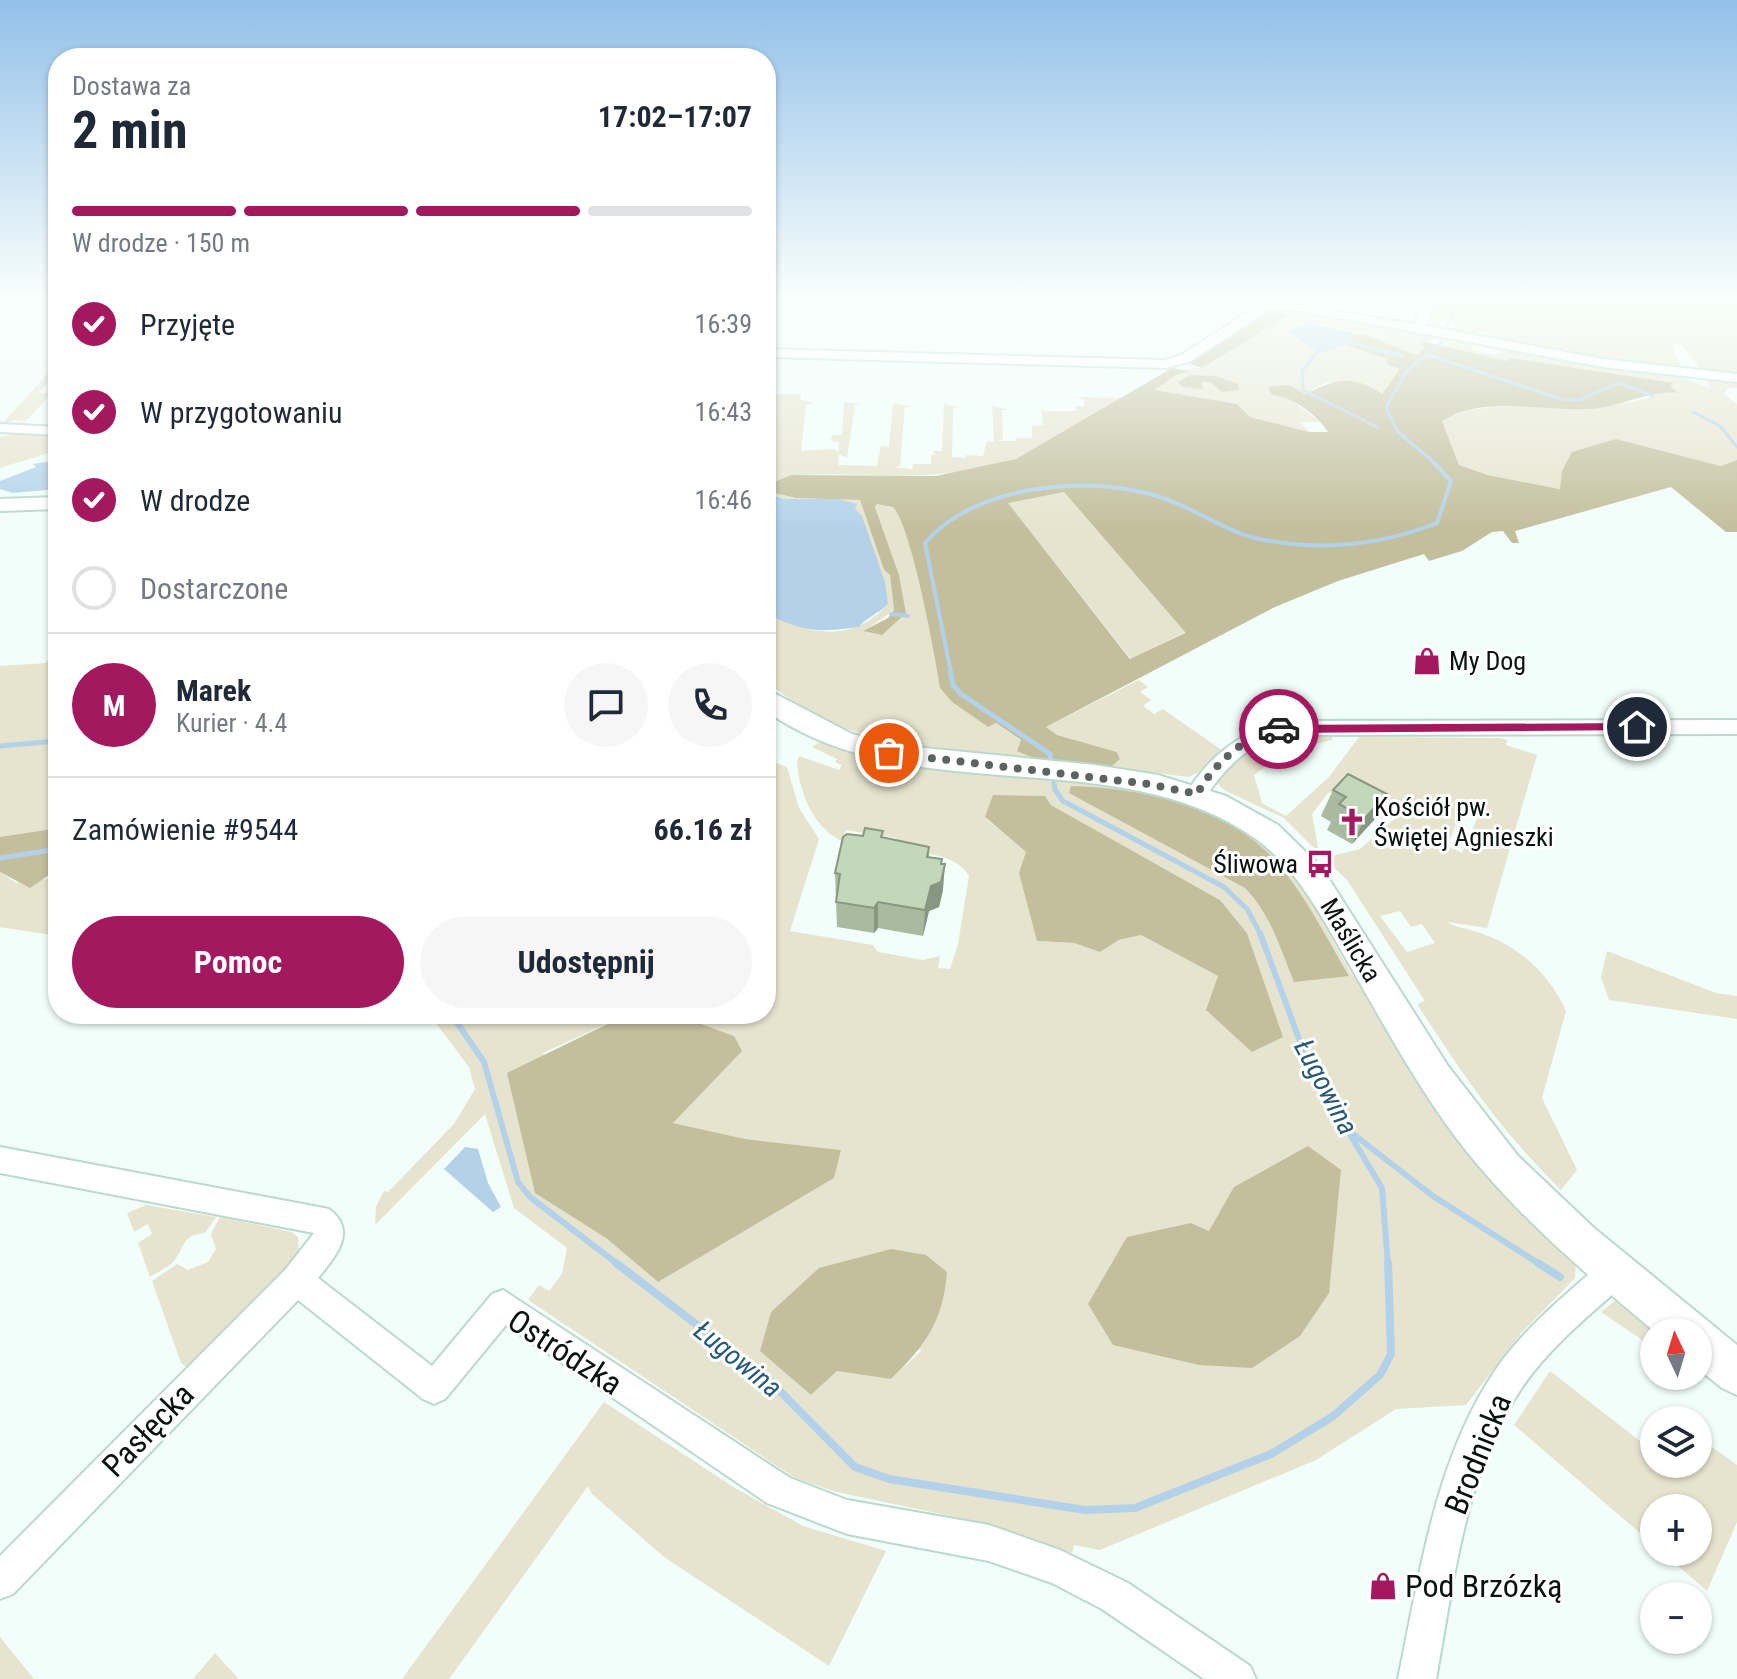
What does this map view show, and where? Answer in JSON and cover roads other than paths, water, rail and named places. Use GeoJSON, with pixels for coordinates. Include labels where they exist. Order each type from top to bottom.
{"type":"FeatureCollection","features":[{"type":"Feature","properties":{"kind":"street"},"geometry":{"type":"LineString","coordinates":[[1711,375],[1737,378]]}},
{"type":"Feature","properties":{"kind":"street"},"geometry":{"type":"LineString","coordinates":[[0,428],[48,430]]}},
{"type":"Feature","properties":{"kind":"street"},"geometry":{"type":"LineString","coordinates":[[0,505],[48,503]]}},
{"type":"Feature","properties":{"kind":"street","name":"Maślicka"},"geometry":{"type":"LineString","coordinates":[[776,705],[808,726],[859,745],[907,756],[1148,784],[1197,794],[1243,814],[1301,863],[1467,1122],[1511,1175],[1671,1318]]}},
{"type":"Feature","properties":{"kind":"street"},"geometry":{"type":"LineString","coordinates":[[1197,794],[1207,778],[1245,742],[1283,728],[1737,727]]}},
{"type":"Feature","properties":{"kind":"street"},"geometry":{"type":"LineString","coordinates":[[0,1160],[319,1219],[329,1227],[328,1242],[297,1280]]}},
{"type":"Feature","properties":{"kind":"street","name":"Brodnicka"},"geometry":{"type":"LineString","coordinates":[[1417,1679],[1449,1523],[1490,1414],[1502,1390],[1545,1336],[1616,1271]]}},
{"type":"Feature","properties":{"kind":"street","name":"Pasłęcka"},"geometry":{"type":"LineString","coordinates":[[0,1581],[297,1280]]}},
{"type":"Feature","properties":{"kind":"street","name":"Ostródzka"},"geometry":{"type":"LineString","coordinates":[[297,1280],[434,1388],[503,1305],[779,1491],[847,1517],[979,1541],[1060,1568],[1115,1596],[1237,1679]]}},
{"type":"Feature","properties":{"kind":"street"},"geometry":{"type":"LineString","coordinates":[[1712,1352],[1737,1373]]}},
{"type":"Feature","properties":{"kind":"water"},"geometry":{"type":"Polygon","coordinates":[[[48,462],[48,490],[13,493],[0,489],[0,481],[36,467],[33,464],[48,462]]]}},
{"type":"Feature","properties":{"kind":"water"},"geometry":{"type":"Polygon","coordinates":[[[776,496],[785,499],[838,499],[857,504],[855,509],[862,516],[885,582],[888,604],[859,627],[813,630],[776,618],[776,496]]]}},
{"type":"Feature","properties":{"kind":"water"},"geometry":{"type":"Polygon","coordinates":[[[465,1147],[478,1149],[488,1183],[501,1207],[493,1212],[444,1169],[465,1147]]]}},
{"type":"Feature","properties":{"kind":"waterway"},"geometry":{"type":"LineString","coordinates":[[1302,375],[1303,390],[1377,427]]}},
{"type":"Feature","properties":{"kind":"waterway","name":"Ługowina"},"geometry":{"type":"LineString","coordinates":[[1404,375],[1386,407],[1397,431],[1436,464]]}},
{"type":"Feature","properties":{"kind":"waterway"},"geometry":{"type":"LineString","coordinates":[[1490,375],[1561,399],[1579,400],[1619,383],[1653,396]]}},
{"type":"Feature","properties":{"kind":"waterway"},"geometry":{"type":"LineString","coordinates":[[1693,412],[1720,426],[1737,447]]}},
{"type":"Feature","properties":{"kind":"waterway","name":"Ługowina"},"geometry":{"type":"LineString","coordinates":[[951,673],[925,543],[947,523],[973,508],[1004,496],[1036,489],[1103,486],[1163,498],[1250,537],[1308,545],[1352,544],[1395,536],[1437,523],[1451,481],[1433,462]]}},
{"type":"Feature","properties":{"kind":"waterway"},"geometry":{"type":"LineString","coordinates":[[891,614],[908,616]]}},
{"type":"Feature","properties":{"kind":"waterway","name":"Ługowina"},"geometry":{"type":"LineString","coordinates":[[950,671],[953,685],[961,694],[1050,754],[1055,790],[1063,801],[1224,887],[1247,909],[1260,933]]}},
{"type":"Feature","properties":{"kind":"waterway"},"geometry":{"type":"LineString","coordinates":[[0,746],[48,742]]}},
{"type":"Feature","properties":{"kind":"waterway","name":"Ługowina"},"geometry":{"type":"LineString","coordinates":[[0,858],[48,851]]}},
{"type":"Feature","properties":{"kind":"waterway","name":"Ługowina"},"geometry":{"type":"LineString","coordinates":[[1260,933],[1309,1066],[1382,1188],[1388,1265]]}},
{"type":"Feature","properties":{"kind":"waterway","name":"Ługowina"},"geometry":{"type":"LineString","coordinates":[[458,1024],[484,1062],[518,1182],[530,1197],[619,1265]]}},
{"type":"Feature","properties":{"kind":"waterway"},"geometry":{"type":"LineString","coordinates":[[1348,1130],[1433,1196],[1541,1265]]}},
{"type":"Feature","properties":{"kind":"waterway","name":"Ługowina"},"geometry":{"type":"LineString","coordinates":[[616,1263],[768,1379],[855,1467],[889,1479],[1085,1510],[1135,1508],[1271,1454],[1332,1417],[1380,1375],[1391,1354],[1388,1263]]}},
{"type":"Feature","properties":{"kind":"waterway"},"geometry":{"type":"LineString","coordinates":[[1538,1263],[1560,1277]]}},
{"type":"Feature","properties":{"kind":"place","name":"My Dog"},"geometry":{"type":"Point","coordinates":[1427,661]}},
{"type":"Feature","properties":{"kind":"place","name":"Kościół pw. Świętej Agnieszki"},"geometry":{"type":"Point","coordinates":[1352,822]}},
{"type":"Feature","properties":{"kind":"place","name":"Śliwowa"},"geometry":{"type":"Point","coordinates":[1320,864]}},
{"type":"Feature","properties":{"kind":"place","name":"Pod Brzózką"},"geometry":{"type":"Point","coordinates":[1383,1586]}}]}
